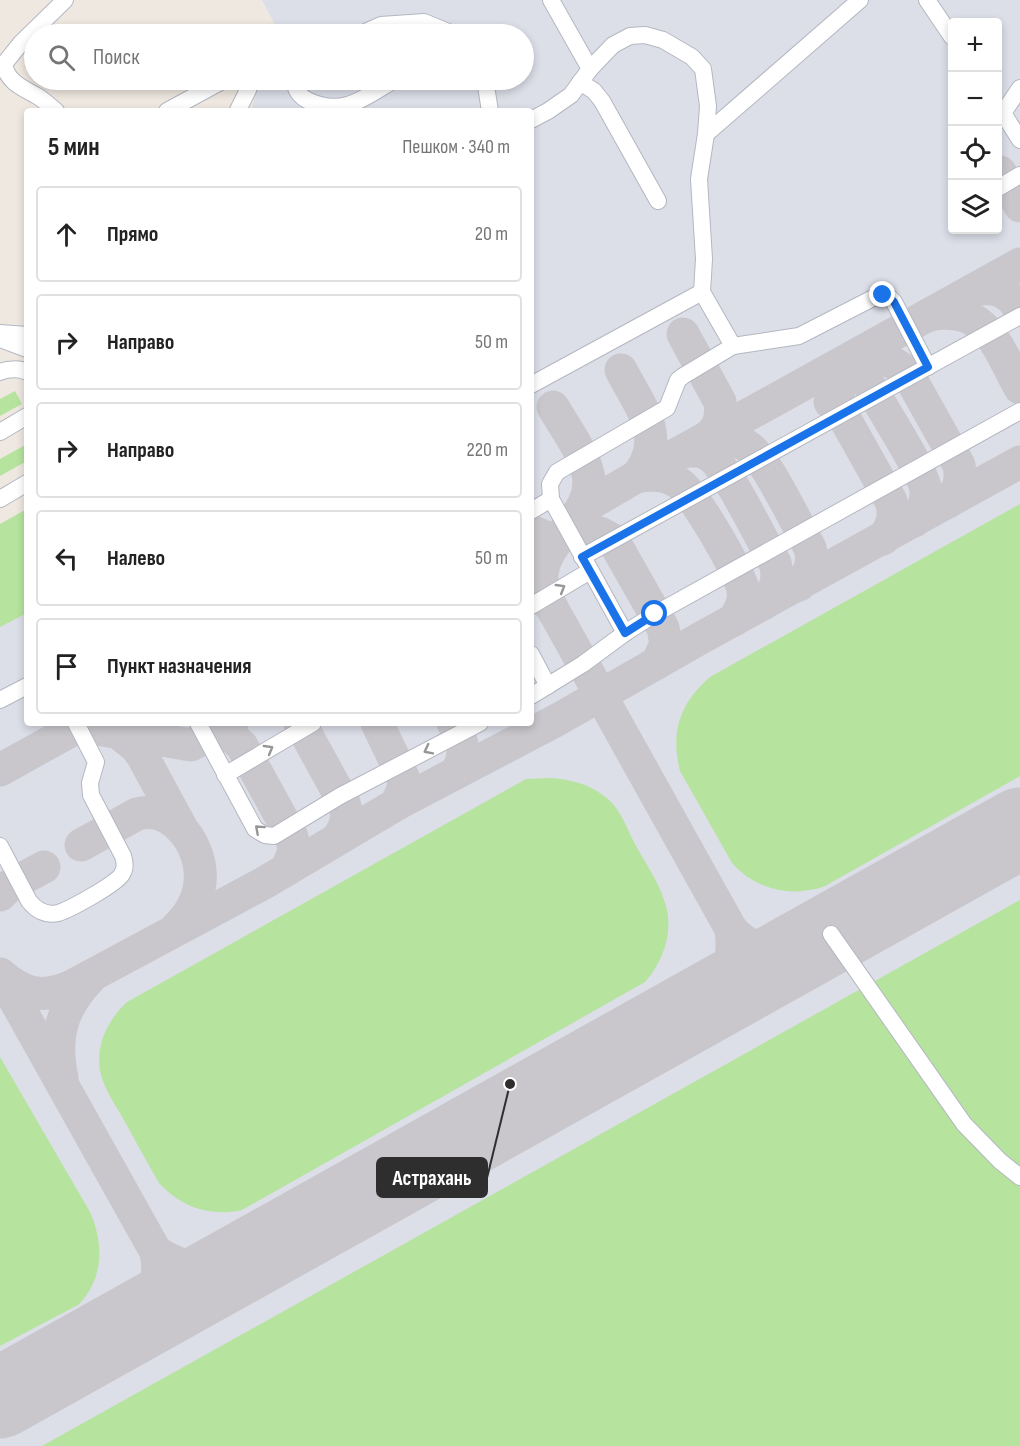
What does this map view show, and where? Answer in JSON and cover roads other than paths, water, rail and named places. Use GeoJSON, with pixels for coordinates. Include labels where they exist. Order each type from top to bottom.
{"type":"FeatureCollection","features":[{"type":"Feature","properties":{"kind":"street"},"geometry":{"type":"LineString","coordinates":[[40,24],[65,0]]}},
{"type":"Feature","properties":{"kind":"street"},"geometry":{"type":"LineString","coordinates":[[550,0],[585,75],[658,201]]}},
{"type":"Feature","properties":{"kind":"street"},"geometry":{"type":"LineString","coordinates":[[706,134],[860,0]]}},
{"type":"Feature","properties":{"kind":"street"},"geometry":{"type":"LineString","coordinates":[[927,0],[948,31]]}},
{"type":"Feature","properties":{"kind":"street"},"geometry":{"type":"LineString","coordinates":[[395,24],[424,22],[429,24]]}},
{"type":"Feature","properties":{"kind":"street"},"geometry":{"type":"LineString","coordinates":[[534,118],[571,95],[585,75],[613,45],[630,36],[645,35],[663,40],[692,57],[704,69],[708,106],[699,179],[704,259],[702,292],[733,345]]}},
{"type":"Feature","properties":{"kind":"street"},"geometry":{"type":"LineString","coordinates":[[24,40],[4,64],[5,73],[24,90]]}},
{"type":"Feature","properties":{"kind":"street"},"geometry":{"type":"LineString","coordinates":[[1002,111],[1020,88]]}},
{"type":"Feature","properties":{"kind":"street"},"geometry":{"type":"LineString","coordinates":[[25,90],[39,97],[52,108]]}},
{"type":"Feature","properties":{"kind":"street"},"geometry":{"type":"LineString","coordinates":[[173,108],[206,90]]}},
{"type":"Feature","properties":{"kind":"street"},"geometry":{"type":"LineString","coordinates":[[239,108],[248,90]]}},
{"type":"Feature","properties":{"kind":"street"},"geometry":{"type":"LineString","coordinates":[[297,90],[305,99],[326,108],[342,108],[354,104],[377,90]]}},
{"type":"Feature","properties":{"kind":"street"},"geometry":{"type":"LineString","coordinates":[[487,90],[490,108]]}},
{"type":"Feature","properties":{"kind":"street"},"geometry":{"type":"LineString","coordinates":[[1002,119],[1020,140]]}},
{"type":"Feature","properties":{"kind":"street"},"geometry":{"type":"LineString","coordinates":[[1002,186],[1020,175]]}},
{"type":"Feature","properties":{"kind":"street"},"geometry":{"type":"LineString","coordinates":[[534,383],[702,292]]}},
{"type":"Feature","properties":{"kind":"street"},"geometry":{"type":"LineString","coordinates":[[625,633],[551,499],[550,484],[557,472],[668,408],[678,380],[733,345],[799,336],[877,296],[888,296],[894,302],[928,367]]}},
{"type":"Feature","properties":{"kind":"street"},"geometry":{"type":"LineString","coordinates":[[534,604],[586,564],[1020,316]]}},
{"type":"Feature","properties":{"kind":"street"},"geometry":{"type":"LineString","coordinates":[[0,333],[24,335]]}},
{"type":"Feature","properties":{"kind":"street"},"geometry":{"type":"LineString","coordinates":[[0,339],[24,348]]}},
{"type":"Feature","properties":{"kind":"street"},"geometry":{"type":"LineString","coordinates":[[0,372],[24,372]]}},
{"type":"Feature","properties":{"kind":"street"},"geometry":{"type":"LineString","coordinates":[[534,694],[583,664],[625,633],[734,569],[1020,411]]}},
{"type":"Feature","properties":{"kind":"street"},"geometry":{"type":"LineString","coordinates":[[0,432],[24,418]]}},
{"type":"Feature","properties":{"kind":"street"},"geometry":{"type":"LineString","coordinates":[[0,499],[24,485]]}},
{"type":"Feature","properties":{"kind":"street"},"geometry":{"type":"LineString","coordinates":[[534,509],[551,499]]}},
{"type":"Feature","properties":{"kind":"street"},"geometry":{"type":"LineString","coordinates":[[534,660],[548,686]]}},
{"type":"Feature","properties":{"kind":"street"},"geometry":{"type":"LineString","coordinates":[[0,700],[24,688]]}},
{"type":"Feature","properties":{"kind":"street"},"geometry":{"type":"LineString","coordinates":[[0,846],[29,901],[43,912],[58,913],[112,885],[122,874],[125,865],[123,856],[91,795],[90,783],[96,762],[78,726]]}},
{"type":"Feature","properties":{"kind":"street"},"geometry":{"type":"LineString","coordinates":[[200,726],[255,829],[265,835],[274,836],[350,791],[474,726]]}},
{"type":"Feature","properties":{"kind":"street"},"geometry":{"type":"LineString","coordinates":[[225,775],[308,726]]}},
{"type":"Feature","properties":{"kind":"street"},"geometry":{"type":"LineString","coordinates":[[831,934],[964,1124],[1020,1178]]}},
{"type":"Feature","properties":{"kind":"place","name":"Астрахань"},"geometry":{"type":"Point","coordinates":[510,1084]}}]}
